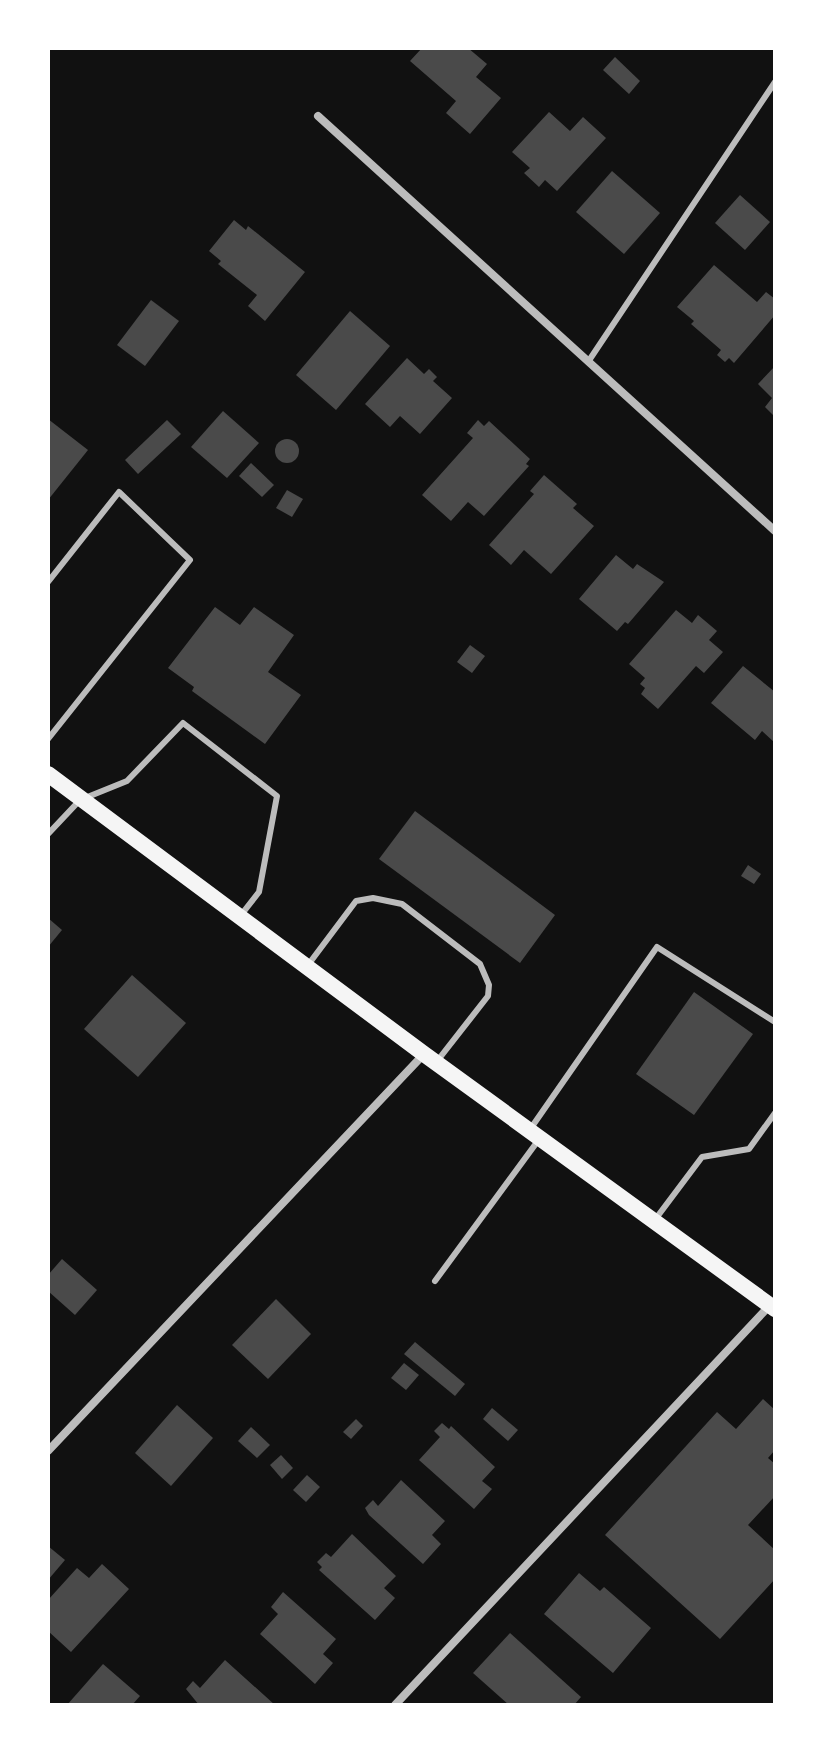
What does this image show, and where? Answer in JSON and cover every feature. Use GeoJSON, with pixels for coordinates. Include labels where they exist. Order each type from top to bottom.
{"type":"FeatureCollection","features":[{"type":"Feature","properties":{"kind":"main road"},"geometry":{"type":"LineString","coordinates":[[48,774],[430,1058],[773,1305]]}},
{"type":"Feature","properties":{"kind":"street"},"geometry":{"type":"LineString","coordinates":[[318,116],[775,531]]}},
{"type":"Feature","properties":{"kind":"street"},"geometry":{"type":"LineString","coordinates":[[48,1451],[430,1058]]}},
{"type":"Feature","properties":{"kind":"street"},"geometry":{"type":"LineString","coordinates":[[395,1705],[773,1305]]}},
{"type":"Feature","properties":{"kind":"lane"},"geometry":{"type":"LineString","coordinates":[[588,362],[775,82]]}},
{"type":"Feature","properties":{"kind":"lane"},"geometry":{"type":"LineString","coordinates":[[48,582],[119,492],[190,560],[48,739]]}},
{"type":"Feature","properties":{"kind":"lane"},"geometry":{"type":"LineString","coordinates":[[48,834],[80,800],[127,781],[183,723],[277,796],[259,892],[239,917]]}},
{"type":"Feature","properties":{"kind":"lane"},"geometry":{"type":"LineString","coordinates":[[307,967],[356,901],[373,898],[402,904],[480,964],[489,985],[488,996],[430,1058]]}},
{"type":"Feature","properties":{"kind":"lane"},"geometry":{"type":"LineString","coordinates":[[435,1281],[657,947],[775,1022]]}},
{"type":"Feature","properties":{"kind":"lane"},"geometry":{"type":"LineString","coordinates":[[654,1221],[702,1157],[749,1149],[775,1113]]}},
{"type":"Feature","properties":{"kind":"building"},"geometry":{"type":"Polygon","coordinates":[[[422,48],[468,48],[487,64],[476,77],[501,98],[470,134],[446,113],[456,101],[410,61],[422,48]]]}},
{"type":"Feature","properties":{"kind":"building"},"geometry":{"type":"Polygon","coordinates":[[[615,57],[640,81],[629,94],[603,70],[615,57]]]}},
{"type":"Feature","properties":{"kind":"building"},"geometry":{"type":"Polygon","coordinates":[[[549,112],[570,131],[583,117],[606,138],[557,191],[545,180],[539,187],[524,173],[530,168],[512,152],[549,112]]]}},
{"type":"Feature","properties":{"kind":"building"},"geometry":{"type":"Polygon","coordinates":[[[612,171],[660,213],[624,254],[576,212],[612,171]]]}},
{"type":"Feature","properties":{"kind":"building"},"geometry":{"type":"Polygon","coordinates":[[[740,195],[770,222],[745,250],[715,223],[740,195]]]}},
{"type":"Feature","properties":{"kind":"building"},"geometry":{"type":"Polygon","coordinates":[[[234,220],[246,230],[248,226],[305,272],[265,321],[248,306],[257,295],[218,264],[221,261],[209,251],[234,220]]]}},
{"type":"Feature","properties":{"kind":"building"},"geometry":{"type":"Polygon","coordinates":[[[714,265],[757,302],[766,292],[775,299],[775,315],[734,363],[729,358],[725,362],[717,355],[721,350],[677,307],[714,265]]]}},
{"type":"Feature","properties":{"kind":"building"},"geometry":{"type":"Polygon","coordinates":[[[151,300],[179,321],[145,366],[117,345],[151,300]]]}},
{"type":"Feature","properties":{"kind":"building"},"geometry":{"type":"Polygon","coordinates":[[[350,311],[390,346],[336,410],[296,375],[350,311]]]}},
{"type":"Feature","properties":{"kind":"building"},"geometry":{"type":"Polygon","coordinates":[[[407,358],[424,374],[429,369],[437,377],[433,381],[452,398],[420,434],[400,416],[390,427],[365,404],[407,358]]]}},
{"type":"Feature","properties":{"kind":"building"},"geometry":{"type":"Polygon","coordinates":[[[775,366],[775,417],[765,407],[772,398],[758,384],[775,366]]]}},
{"type":"Feature","properties":{"kind":"building"},"geometry":{"type":"Polygon","coordinates":[[[223,411],[259,443],[227,478],[191,447],[223,411]]]}},
{"type":"Feature","properties":{"kind":"building"},"geometry":{"type":"Polygon","coordinates":[[[48,419],[88,450],[48,500],[48,419]]]}},
{"type":"Feature","properties":{"kind":"building"},"geometry":{"type":"Polygon","coordinates":[[[167,420],[181,434],[138,474],[125,460],[167,420]]]}},
{"type":"Feature","properties":{"kind":"building"},"geometry":{"type":"Polygon","coordinates":[[[478,420],[484,426],[489,421],[530,459],[526,464],[529,466],[484,516],[468,502],[451,521],[422,495],[473,438],[467,433],[478,420]]]}},
{"type":"Feature","properties":{"kind":"building"},"geometry":{"type":"Polygon","coordinates":[[[287,439],[298,446],[299,451],[292,462],[287,463],[276,456],[275,451],[282,440],[287,439]]]}},
{"type":"Feature","properties":{"kind":"building"},"geometry":{"type":"Polygon","coordinates":[[[251,463],[274,485],[262,497],[239,476],[251,463]]]}},
{"type":"Feature","properties":{"kind":"building"},"geometry":{"type":"Polygon","coordinates":[[[544,475],[577,504],[573,508],[594,526],[551,574],[524,550],[511,565],[489,545],[534,494],[530,491],[544,475]]]}},
{"type":"Feature","properties":{"kind":"building"},"geometry":{"type":"Polygon","coordinates":[[[287,490],[303,499],[292,517],[276,508],[287,490]]]}},
{"type":"Feature","properties":{"kind":"building"},"geometry":{"type":"Polygon","coordinates":[[[616,555],[633,569],[637,564],[664,582],[628,624],[625,622],[617,631],[579,599],[616,555]]]}},
{"type":"Feature","properties":{"kind":"building"},"geometry":{"type":"Polygon","coordinates":[[[215,607],[240,625],[254,607],[294,635],[268,672],[301,695],[265,744],[192,691],[194,687],[168,668],[215,607]]]}},
{"type":"Feature","properties":{"kind":"building"},"geometry":{"type":"Polygon","coordinates":[[[676,610],[692,623],[698,615],[717,631],[709,640],[723,652],[704,673],[696,666],[658,709],[641,694],[645,688],[640,684],[645,678],[629,664],[676,610]]]}},
{"type":"Feature","properties":{"kind":"building"},"geometry":{"type":"Polygon","coordinates":[[[470,645],[485,656],[472,673],[457,662],[470,645]]]}},
{"type":"Feature","properties":{"kind":"building"},"geometry":{"type":"Polygon","coordinates":[[[743,666],[775,692],[775,743],[762,731],[755,740],[711,703],[743,666]]]}},
{"type":"Feature","properties":{"kind":"building"},"geometry":{"type":"Polygon","coordinates":[[[415,811],[555,915],[520,963],[379,859],[415,811]]]}},
{"type":"Feature","properties":{"kind":"building"},"geometry":{"type":"Polygon","coordinates":[[[748,865],[761,874],[754,884],[741,876],[748,865]]]}},
{"type":"Feature","properties":{"kind":"building"},"geometry":{"type":"Polygon","coordinates":[[[48,918],[62,930],[48,947],[48,918]]]}},
{"type":"Feature","properties":{"kind":"building"},"geometry":{"type":"Polygon","coordinates":[[[132,975],[186,1023],[138,1077],[84,1029],[132,975]]]}},
{"type":"Feature","properties":{"kind":"building"},"geometry":{"type":"Polygon","coordinates":[[[694,992],[753,1034],[694,1115],[636,1074],[694,992]]]}},
{"type":"Feature","properties":{"kind":"building"},"geometry":{"type":"Polygon","coordinates":[[[62,1259],[97,1290],[75,1315],[48,1291],[48,1275],[62,1259]]]}},
{"type":"Feature","properties":{"kind":"building"},"geometry":{"type":"Polygon","coordinates":[[[276,1299],[311,1334],[268,1379],[232,1345],[276,1299]]]}},
{"type":"Feature","properties":{"kind":"building"},"geometry":{"type":"Polygon","coordinates":[[[415,1342],[465,1384],[455,1396],[404,1354],[415,1342]]]}},
{"type":"Feature","properties":{"kind":"building"},"geometry":{"type":"Polygon","coordinates":[[[404,1363],[419,1375],[406,1390],[391,1378],[404,1363]]]}},
{"type":"Feature","properties":{"kind":"building"},"geometry":{"type":"Polygon","coordinates":[[[763,1399],[775,1410],[775,1450],[768,1458],[775,1464],[775,1496],[748,1525],[775,1550],[775,1579],[720,1639],[605,1535],[717,1412],[736,1429],[763,1399]]]}},
{"type":"Feature","properties":{"kind":"building"},"geometry":{"type":"Polygon","coordinates":[[[177,1405],[213,1438],[171,1486],[135,1453],[177,1405]]]}},
{"type":"Feature","properties":{"kind":"building"},"geometry":{"type":"Polygon","coordinates":[[[492,1408],[518,1430],[508,1441],[483,1419],[492,1408]]]}},
{"type":"Feature","properties":{"kind":"building"},"geometry":{"type":"Polygon","coordinates":[[[356,1419],[363,1426],[351,1439],[343,1432],[356,1419]]]}},
{"type":"Feature","properties":{"kind":"building"},"geometry":{"type":"Polygon","coordinates":[[[442,1423],[449,1429],[451,1426],[495,1467],[482,1481],[492,1489],[474,1509],[419,1460],[440,1437],[434,1431],[442,1423]]]}},
{"type":"Feature","properties":{"kind":"building"},"geometry":{"type":"Polygon","coordinates":[[[251,1427],[270,1445],[257,1458],[238,1441],[251,1427]]]}},
{"type":"Feature","properties":{"kind":"building"},"geometry":{"type":"Polygon","coordinates":[[[281,1455],[293,1468],[282,1479],[270,1465],[281,1455]]]}},
{"type":"Feature","properties":{"kind":"building"},"geometry":{"type":"Polygon","coordinates":[[[307,1475],[320,1487],[306,1502],[293,1490],[307,1475]]]}},
{"type":"Feature","properties":{"kind":"building"},"geometry":{"type":"Polygon","coordinates":[[[401,1480],[445,1521],[432,1535],[441,1544],[423,1564],[365,1508],[373,1500],[378,1506],[401,1480]]]}},
{"type":"Feature","properties":{"kind":"building"},"geometry":{"type":"Polygon","coordinates":[[[352,1534],[396,1576],[384,1588],[395,1598],[375,1620],[319,1570],[322,1567],[317,1562],[326,1553],[331,1557],[352,1534]]]}},
{"type":"Feature","properties":{"kind":"building"},"geometry":{"type":"Polygon","coordinates":[[[48,1546],[65,1560],[48,1580],[48,1546]]]}},
{"type":"Feature","properties":{"kind":"building"},"geometry":{"type":"Polygon","coordinates":[[[102,1564],[129,1589],[71,1652],[48,1631],[48,1600],[77,1568],[89,1578],[102,1564]]]}},
{"type":"Feature","properties":{"kind":"building"},"geometry":{"type":"Polygon","coordinates":[[[579,1573],[600,1591],[604,1587],[651,1628],[613,1673],[544,1614],[579,1573]]]}},
{"type":"Feature","properties":{"kind":"building"},"geometry":{"type":"Polygon","coordinates":[[[283,1592],[336,1639],[323,1654],[333,1663],[315,1684],[260,1634],[278,1614],[271,1607],[283,1592]]]}},
{"type":"Feature","properties":{"kind":"building"},"geometry":{"type":"Polygon","coordinates":[[[510,1633],[581,1697],[574,1705],[509,1705],[473,1673],[510,1633]]]}},
{"type":"Feature","properties":{"kind":"building"},"geometry":{"type":"Polygon","coordinates":[[[225,1660],[275,1705],[199,1705],[186,1689],[193,1681],[200,1688],[225,1660]]]}},
{"type":"Feature","properties":{"kind":"building"},"geometry":{"type":"Polygon","coordinates":[[[103,1664],[140,1696],[132,1705],[67,1705],[103,1664]]]}}]}
